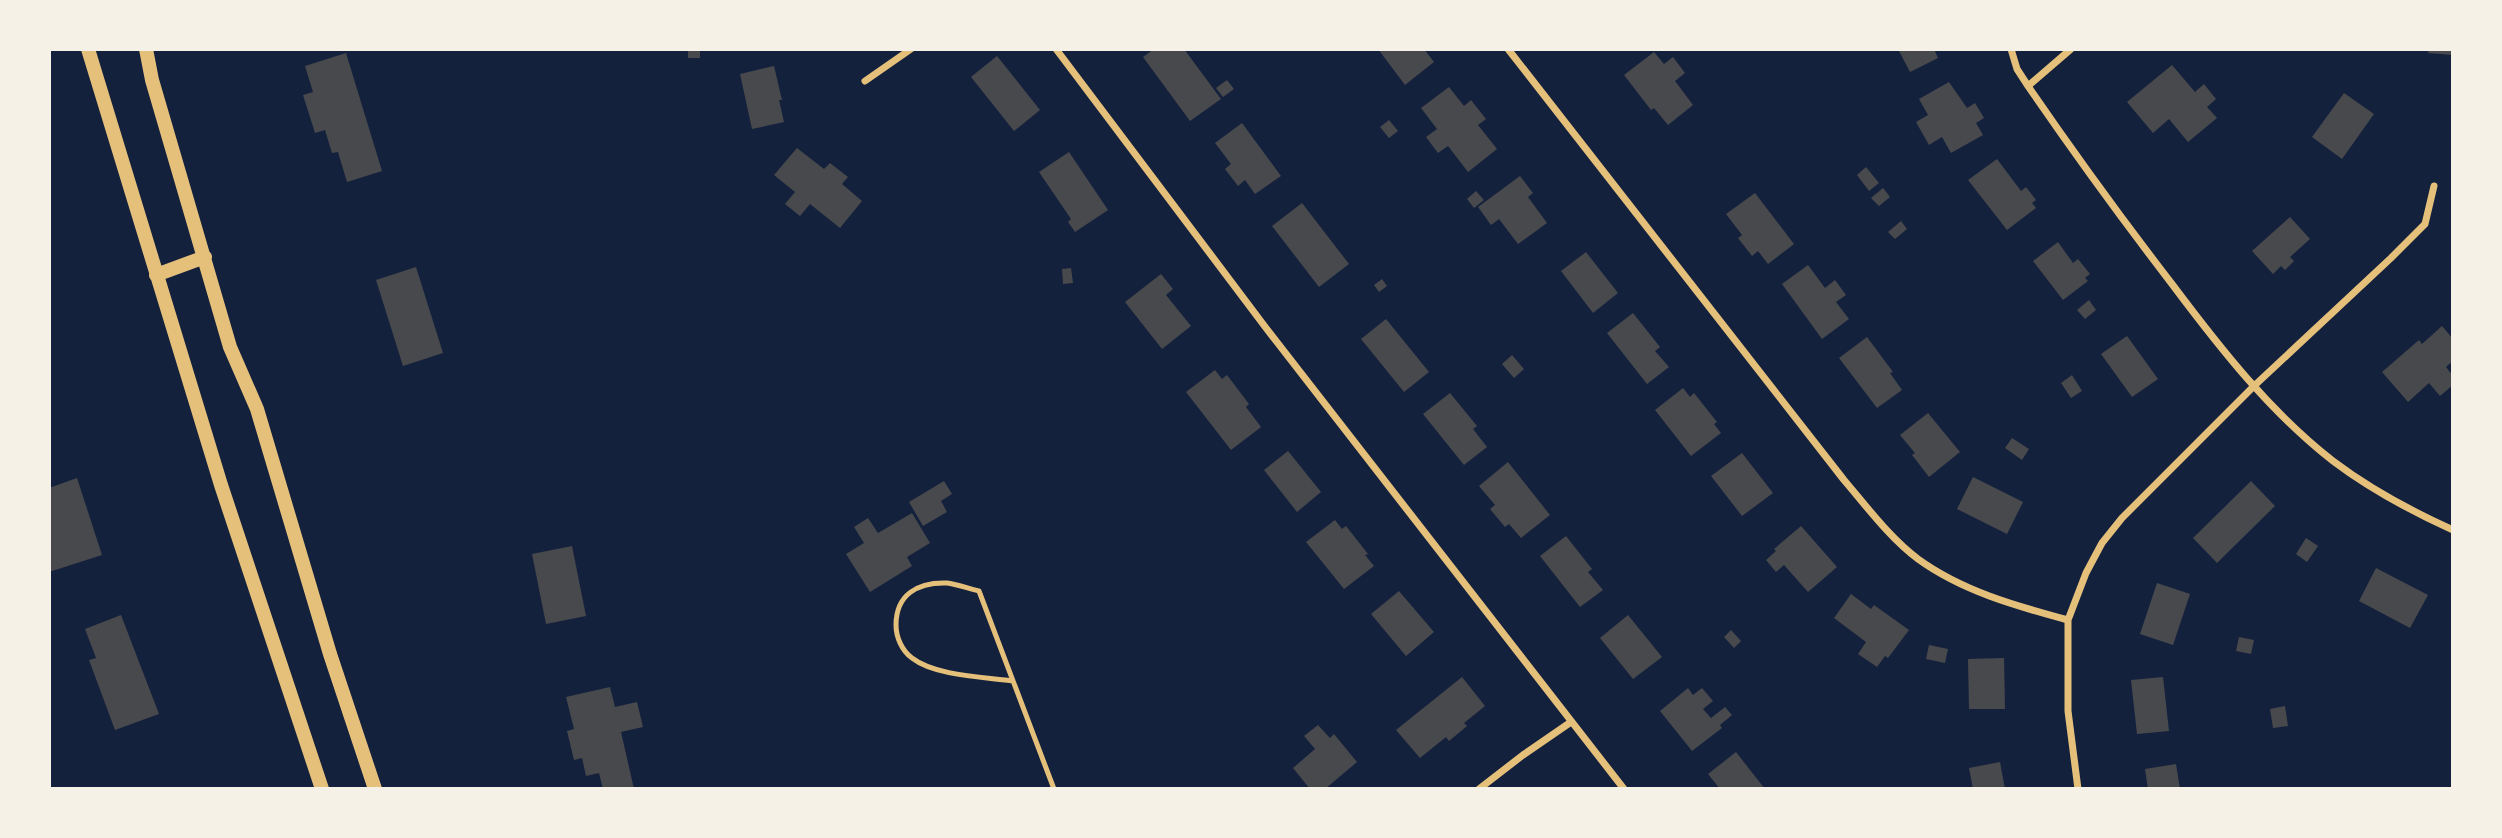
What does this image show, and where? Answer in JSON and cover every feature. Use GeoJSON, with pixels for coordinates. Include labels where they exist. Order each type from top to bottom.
{"type":"FeatureCollection","features":[{"type":"Feature","properties":{"kind":"main road"},"geometry":{"type":"LineString","coordinates":[[89,49],[156,275],[262,612],[322,789]]}},
{"type":"Feature","properties":{"kind":"main road"},"geometry":{"type":"LineString","coordinates":[[146,49],[152,80],[230,347],[257,409],[330,654],[375,789]]}},
{"type":"Feature","properties":{"kind":"main road"},"geometry":{"type":"LineString","coordinates":[[156,275],[205,257]]}},
{"type":"Feature","properties":{"kind":"street"},"geometry":{"type":"LineString","coordinates":[[865,81],[911,49]]}},
{"type":"Feature","properties":{"kind":"street"},"geometry":{"type":"LineString","coordinates":[[1056,49],[1266,328],[1625,789]]}},
{"type":"Feature","properties":{"kind":"street"},"geometry":{"type":"LineString","coordinates":[[1508,49],[1844,480],[1891,535],[1917,558],[1970,588],[2019,607],[2068,620]]}},
{"type":"Feature","properties":{"kind":"street"},"geometry":{"type":"LineString","coordinates":[[2011,49],[2017,69],[2100,190],[2253,386],[2299,433],[2333,461],[2408,509],[2453,530]]}},
{"type":"Feature","properties":{"kind":"street"},"geometry":{"type":"LineString","coordinates":[[2028,86],[2071,49]]}},
{"type":"Feature","properties":{"kind":"street"},"geometry":{"type":"LineString","coordinates":[[2078,789],[2068,710],[2068,620],[2086,573],[2102,543],[2122,518],[2253,386],[2425,224],[2434,186]]}},
{"type":"Feature","properties":{"kind":"street"},"geometry":{"type":"LineString","coordinates":[[1479,789],[1571,722]]}},
{"type":"Feature","properties":{"kind":"lane"},"geometry":{"type":"LineString","coordinates":[[1013,681],[953,673],[911,658],[897,637],[897,614],[905,594],[924,586],[947,583],[979,591],[1054,789]]}},
{"type":"Feature","properties":{"kind":"building"},"geometry":{"type":"Polygon","coordinates":[[[688,49],[700,49],[700,58],[688,58],[688,49]]]}},
{"type":"Feature","properties":{"kind":"building"},"geometry":{"type":"Polygon","coordinates":[[[1154,49],[1184,49],[1221,99],[1190,121],[1143,57],[1154,49]]]}},
{"type":"Feature","properties":{"kind":"building"},"geometry":{"type":"Polygon","coordinates":[[[1378,49],[1424,49],[1434,62],[1405,85],[1378,49]]]}},
{"type":"Feature","properties":{"kind":"building"},"geometry":{"type":"Polygon","coordinates":[[[1898,49],[1934,49],[1938,58],[1910,72],[1898,49]]]}},
{"type":"Feature","properties":{"kind":"building"},"geometry":{"type":"Polygon","coordinates":[[[2429,49],[2453,49],[2453,55],[2428,53],[2429,49]]]}},
{"type":"Feature","properties":{"kind":"building"},"geometry":{"type":"Polygon","coordinates":[[[1654,52],[1664,64],[1673,57],[1685,73],[1675,81],[1693,105],[1668,125],[1654,108],[1651,110],[1624,75],[1654,52]]]}},
{"type":"Feature","properties":{"kind":"building"},"geometry":{"type":"Polygon","coordinates":[[[346,53],[382,171],[347,182],[338,152],[332,153],[325,130],[315,133],[303,95],[313,92],[305,66],[346,53]]]}},
{"type":"Feature","properties":{"kind":"building"},"geometry":{"type":"Polygon","coordinates":[[[997,56],[1040,110],[1014,131],[971,77],[997,56]]]}},
{"type":"Feature","properties":{"kind":"building"},"geometry":{"type":"Polygon","coordinates":[[[2172,65],[2195,92],[2204,84],[2216,99],[2207,107],[2217,118],[2188,142],[2169,119],[2153,133],[2127,102],[2172,65]]]}},
{"type":"Feature","properties":{"kind":"building"},"geometry":{"type":"Polygon","coordinates":[[[774,66],[784,122],[752,129],[740,74],[774,66]]]}},
{"type":"Feature","properties":{"kind":"building"},"geometry":{"type":"Polygon","coordinates":[[[1227,80],[1234,89],[1223,97],[1216,88],[1227,80]]]}},
{"type":"Feature","properties":{"kind":"building"},"geometry":{"type":"Polygon","coordinates":[[[1949,82],[1967,108],[1975,103],[1984,118],[1976,123],[1983,135],[1951,153],[1942,137],[1929,145],[1916,122],[1928,115],[1919,99],[1949,82]]]}},
{"type":"Feature","properties":{"kind":"building"},"geometry":{"type":"Polygon","coordinates":[[[1449,87],[1464,106],[1471,100],[1486,119],[1478,125],[1497,149],[1468,172],[1448,146],[1438,153],[1426,137],[1437,129],[1421,108],[1449,87]]]}},
{"type":"Feature","properties":{"kind":"building"},"geometry":{"type":"Polygon","coordinates":[[[2344,93],[2374,114],[2342,159],[2312,137],[2344,93]]]}},
{"type":"Feature","properties":{"kind":"building"},"geometry":{"type":"Polygon","coordinates":[[[1389,120],[1398,131],[1389,138],[1380,127],[1389,120]]]}},
{"type":"Feature","properties":{"kind":"building"},"geometry":{"type":"Polygon","coordinates":[[[1242,123],[1281,176],[1255,194],[1245,180],[1238,186],[1225,169],[1231,164],[1215,143],[1242,123]]]}},
{"type":"Feature","properties":{"kind":"building"},"geometry":{"type":"Polygon","coordinates":[[[797,148],[824,169],[830,163],[848,177],[842,184],[862,201],[840,228],[810,204],[800,216],[785,204],[795,192],[774,175],[797,148]]]}},
{"type":"Feature","properties":{"kind":"building"},"geometry":{"type":"Polygon","coordinates":[[[1069,152],[1108,210],[1075,232],[1068,222],[1071,219],[1039,172],[1069,152]]]}},
{"type":"Feature","properties":{"kind":"building"},"geometry":{"type":"Polygon","coordinates":[[[1997,159],[2021,191],[2026,187],[2036,200],[2032,203],[2036,208],[2007,230],[1968,180],[1997,159]]]}},
{"type":"Feature","properties":{"kind":"building"},"geometry":{"type":"Polygon","coordinates":[[[1866,167],[1879,183],[1869,191],[1857,175],[1866,167]]]}},
{"type":"Feature","properties":{"kind":"building"},"geometry":{"type":"Polygon","coordinates":[[[1520,176],[1533,193],[1528,197],[1547,223],[1518,244],[1499,219],[1491,225],[1478,207],[1520,176]]]}},
{"type":"Feature","properties":{"kind":"building"},"geometry":{"type":"Polygon","coordinates":[[[1883,188],[1890,197],[1879,206],[1871,198],[1883,188]]]}},
{"type":"Feature","properties":{"kind":"building"},"geometry":{"type":"Polygon","coordinates":[[[1476,191],[1484,200],[1474,208],[1467,199],[1476,191]]]}},
{"type":"Feature","properties":{"kind":"building"},"geometry":{"type":"Polygon","coordinates":[[[1755,193],[1794,244],[1768,264],[1758,251],[1752,256],[1738,238],[1742,235],[1726,214],[1755,193]]]}},
{"type":"Feature","properties":{"kind":"building"},"geometry":{"type":"Polygon","coordinates":[[[1302,203],[1349,264],[1319,287],[1272,226],[1302,203]]]}},
{"type":"Feature","properties":{"kind":"building"},"geometry":{"type":"Polygon","coordinates":[[[2290,217],[2310,239],[2290,257],[2294,261],[2285,270],[2281,266],[2273,274],[2252,251],[2290,217]]]}},
{"type":"Feature","properties":{"kind":"building"},"geometry":{"type":"Polygon","coordinates":[[[1901,221],[1907,229],[1895,239],[1888,232],[1901,221]]]}},
{"type":"Feature","properties":{"kind":"building"},"geometry":{"type":"Polygon","coordinates":[[[2058,242],[2073,263],[2078,259],[2090,274],[2085,278],[2088,281],[2063,300],[2033,261],[2058,242]]]}},
{"type":"Feature","properties":{"kind":"building"},"geometry":{"type":"Polygon","coordinates":[[[1586,252],[1618,293],[1593,313],[1561,271],[1586,252]]]}},
{"type":"Feature","properties":{"kind":"building"},"geometry":{"type":"Polygon","coordinates":[[[1808,265],[1825,288],[1835,280],[1846,295],[1836,302],[1849,319],[1822,339],[1782,284],[1808,265]]]}},
{"type":"Feature","properties":{"kind":"building"},"geometry":{"type":"Polygon","coordinates":[[[416,267],[443,353],[403,366],[376,280],[416,267]]]}},
{"type":"Feature","properties":{"kind":"building"},"geometry":{"type":"Polygon","coordinates":[[[1071,268],[1073,283],[1063,284],[1062,269],[1071,268]]]}},
{"type":"Feature","properties":{"kind":"building"},"geometry":{"type":"Polygon","coordinates":[[[1161,274],[1173,289],[1166,295],[1191,326],[1162,349],[1125,302],[1161,274]]]}},
{"type":"Feature","properties":{"kind":"building"},"geometry":{"type":"Polygon","coordinates":[[[1382,279],[1387,286],[1379,292],[1374,285],[1382,279]]]}},
{"type":"Feature","properties":{"kind":"building"},"geometry":{"type":"Polygon","coordinates":[[[2089,300],[2096,310],[2085,319],[2077,310],[2089,300]]]}},
{"type":"Feature","properties":{"kind":"building"},"geometry":{"type":"Polygon","coordinates":[[[1633,313],[1660,347],[1655,351],[1669,367],[1647,384],[1607,333],[1633,313]]]}},
{"type":"Feature","properties":{"kind":"building"},"geometry":{"type":"Polygon","coordinates":[[[1386,319],[1429,372],[1404,392],[1361,339],[1386,319]]]}},
{"type":"Feature","properties":{"kind":"building"},"geometry":{"type":"Polygon","coordinates":[[[2442,326],[2453,339],[2453,361],[2446,367],[2453,376],[2453,385],[2440,396],[2429,383],[2408,402],[2382,372],[2419,340],[2422,344],[2442,326]]]}},
{"type":"Feature","properties":{"kind":"building"},"geometry":{"type":"Polygon","coordinates":[[[2127,336],[2158,379],[2132,397],[2101,354],[2127,336]]]}},
{"type":"Feature","properties":{"kind":"building"},"geometry":{"type":"Polygon","coordinates":[[[1867,337],[1893,372],[1890,373],[1902,390],[1877,408],[1839,358],[1867,337]]]}},
{"type":"Feature","properties":{"kind":"building"},"geometry":{"type":"Polygon","coordinates":[[[1512,355],[1524,369],[1514,378],[1502,364],[1512,355]]]}},
{"type":"Feature","properties":{"kind":"building"},"geometry":{"type":"Polygon","coordinates":[[[1215,370],[1222,379],[1227,375],[1249,404],[1246,407],[1261,427],[1231,450],[1186,392],[1215,370]]]}},
{"type":"Feature","properties":{"kind":"building"},"geometry":{"type":"Polygon","coordinates":[[[2072,375],[2082,391],[2071,398],[2061,383],[2072,375]]]}},
{"type":"Feature","properties":{"kind":"building"},"geometry":{"type":"Polygon","coordinates":[[[1683,388],[1690,397],[1694,393],[1717,422],[1714,424],[1721,433],[1691,456],[1655,410],[1683,388]]]}},
{"type":"Feature","properties":{"kind":"building"},"geometry":{"type":"Polygon","coordinates":[[[1450,393],[1477,426],[1473,429],[1487,447],[1464,465],[1423,414],[1450,393]]]}},
{"type":"Feature","properties":{"kind":"building"},"geometry":{"type":"Polygon","coordinates":[[[1928,413],[1960,452],[1929,477],[1912,455],[1915,453],[1900,435],[1928,413]]]}},
{"type":"Feature","properties":{"kind":"building"},"geometry":{"type":"Polygon","coordinates":[[[2012,438],[2029,449],[2022,460],[2005,448],[2012,438]]]}},
{"type":"Feature","properties":{"kind":"building"},"geometry":{"type":"Polygon","coordinates":[[[1288,451],[1321,492],[1297,512],[1264,470],[1288,451]]]}},
{"type":"Feature","properties":{"kind":"building"},"geometry":{"type":"Polygon","coordinates":[[[1742,453],[1773,493],[1742,516],[1711,476],[1742,453]]]}},
{"type":"Feature","properties":{"kind":"building"},"geometry":{"type":"Polygon","coordinates":[[[1508,462],[1550,515],[1521,538],[1509,524],[1505,527],[1490,509],[1495,505],[1479,486],[1508,462]]]}},
{"type":"Feature","properties":{"kind":"building"},"geometry":{"type":"Polygon","coordinates":[[[1973,477],[2023,502],[2007,534],[1957,509],[1973,477]]]}},
{"type":"Feature","properties":{"kind":"building"},"geometry":{"type":"Polygon","coordinates":[[[77,478],[102,555],[49,572],[49,488],[77,478]]]}},
{"type":"Feature","properties":{"kind":"building"},"geometry":{"type":"Polygon","coordinates":[[[944,481],[952,494],[941,501],[947,512],[923,526],[909,502],[944,481]]]}},
{"type":"Feature","properties":{"kind":"building"},"geometry":{"type":"Polygon","coordinates":[[[2251,481],[2275,506],[2217,563],[2193,538],[2251,481]]]}},
{"type":"Feature","properties":{"kind":"building"},"geometry":{"type":"Polygon","coordinates":[[[912,513],[930,543],[907,557],[912,566],[870,592],[846,554],[864,543],[854,527],[868,518],[878,533],[912,513]]]}},
{"type":"Feature","properties":{"kind":"building"},"geometry":{"type":"Polygon","coordinates":[[[1335,520],[1342,529],[1346,526],[1374,566],[1344,589],[1306,542],[1335,520]]]}},
{"type":"Feature","properties":{"kind":"building"},"geometry":{"type":"Polygon","coordinates":[[[1801,526],[1837,567],[1808,592],[1784,565],[1776,572],[1766,560],[1776,551],[1774,549],[1801,526]]]}},
{"type":"Feature","properties":{"kind":"building"},"geometry":{"type":"Polygon","coordinates":[[[1566,536],[1592,569],[1588,572],[1603,590],[1580,607],[1540,556],[1566,536]]]}},
{"type":"Feature","properties":{"kind":"building"},"geometry":{"type":"Polygon","coordinates":[[[2306,538],[2318,546],[2307,562],[2296,554],[2306,538]]]}},
{"type":"Feature","properties":{"kind":"building"},"geometry":{"type":"Polygon","coordinates":[[[572,546],[586,616],[546,624],[532,554],[572,546]]]}},
{"type":"Feature","properties":{"kind":"building"},"geometry":{"type":"Polygon","coordinates":[[[2376,568],[2428,595],[2410,628],[2359,601],[2376,568]]]}},
{"type":"Feature","properties":{"kind":"building"},"geometry":{"type":"Polygon","coordinates":[[[2157,583],[2190,594],[2173,645],[2140,634],[2157,583]]]}},
{"type":"Feature","properties":{"kind":"building"},"geometry":{"type":"Polygon","coordinates":[[[1399,591],[1434,632],[1406,656],[1371,614],[1399,591]]]}},
{"type":"Feature","properties":{"kind":"building"},"geometry":{"type":"Polygon","coordinates":[[[1851,594],[1871,609],[1874,605],[1909,630],[1888,658],[1885,656],[1877,667],[1858,654],[1866,642],[1834,618],[1851,594]]]}},
{"type":"Feature","properties":{"kind":"building"},"geometry":{"type":"Polygon","coordinates":[[[121,615],[159,714],[115,730],[89,660],[96,658],[85,629],[121,615]]]}},
{"type":"Feature","properties":{"kind":"building"},"geometry":{"type":"Polygon","coordinates":[[[1628,615],[1662,657],[1633,679],[1600,638],[1628,615]]]}},
{"type":"Feature","properties":{"kind":"building"},"geometry":{"type":"Polygon","coordinates":[[[1731,630],[1741,641],[1734,648],[1724,637],[1731,630]]]}},
{"type":"Feature","properties":{"kind":"building"},"geometry":{"type":"Polygon","coordinates":[[[2239,637],[2254,640],[2251,654],[2236,651],[2239,637]]]}},
{"type":"Feature","properties":{"kind":"building"},"geometry":{"type":"Polygon","coordinates":[[[1929,645],[1948,649],[1945,663],[1926,659],[1929,645]]]}},
{"type":"Feature","properties":{"kind":"building"},"geometry":{"type":"Polygon","coordinates":[[[2004,658],[2005,709],[1969,709],[1968,659],[2004,658]]]}},
{"type":"Feature","properties":{"kind":"building"},"geometry":{"type":"Polygon","coordinates":[[[1462,677],[1485,706],[1464,723],[1467,726],[1449,741],[1446,737],[1420,758],[1396,730],[1462,677]]]}},
{"type":"Feature","properties":{"kind":"building"},"geometry":{"type":"Polygon","coordinates":[[[2163,677],[2169,731],[2137,734],[2131,680],[2163,677]]]}},
{"type":"Feature","properties":{"kind":"building"},"geometry":{"type":"Polygon","coordinates":[[[610,687],[615,707],[637,702],[643,727],[621,732],[634,789],[603,789],[599,773],[586,776],[582,758],[574,760],[567,731],[574,729],[566,697],[610,687]]]}},
{"type":"Feature","properties":{"kind":"building"},"geometry":{"type":"Polygon","coordinates":[[[1688,688],[1693,695],[1702,688],[1713,701],[1703,709],[1711,718],[1725,707],[1732,715],[1720,725],[1722,728],[1692,751],[1660,711],[1688,688]]]}},
{"type":"Feature","properties":{"kind":"building"},"geometry":{"type":"Polygon","coordinates":[[[2285,706],[2288,726],[2273,728],[2270,709],[2285,706]]]}},
{"type":"Feature","properties":{"kind":"building"},"geometry":{"type":"Polygon","coordinates":[[[1318,725],[1330,738],[1334,734],[1357,762],[1325,789],[1310,789],[1293,768],[1315,749],[1304,736],[1318,725]]]}},
{"type":"Feature","properties":{"kind":"building"},"geometry":{"type":"Polygon","coordinates":[[[1736,752],[1765,789],[1720,789],[1708,774],[1736,752]]]}},
{"type":"Feature","properties":{"kind":"building"},"geometry":{"type":"Polygon","coordinates":[[[2000,762],[2005,789],[1973,789],[1969,768],[2000,762]]]}},
{"type":"Feature","properties":{"kind":"building"},"geometry":{"type":"Polygon","coordinates":[[[2176,764],[2180,789],[2148,789],[2145,769],[2176,764]]]}}]}
